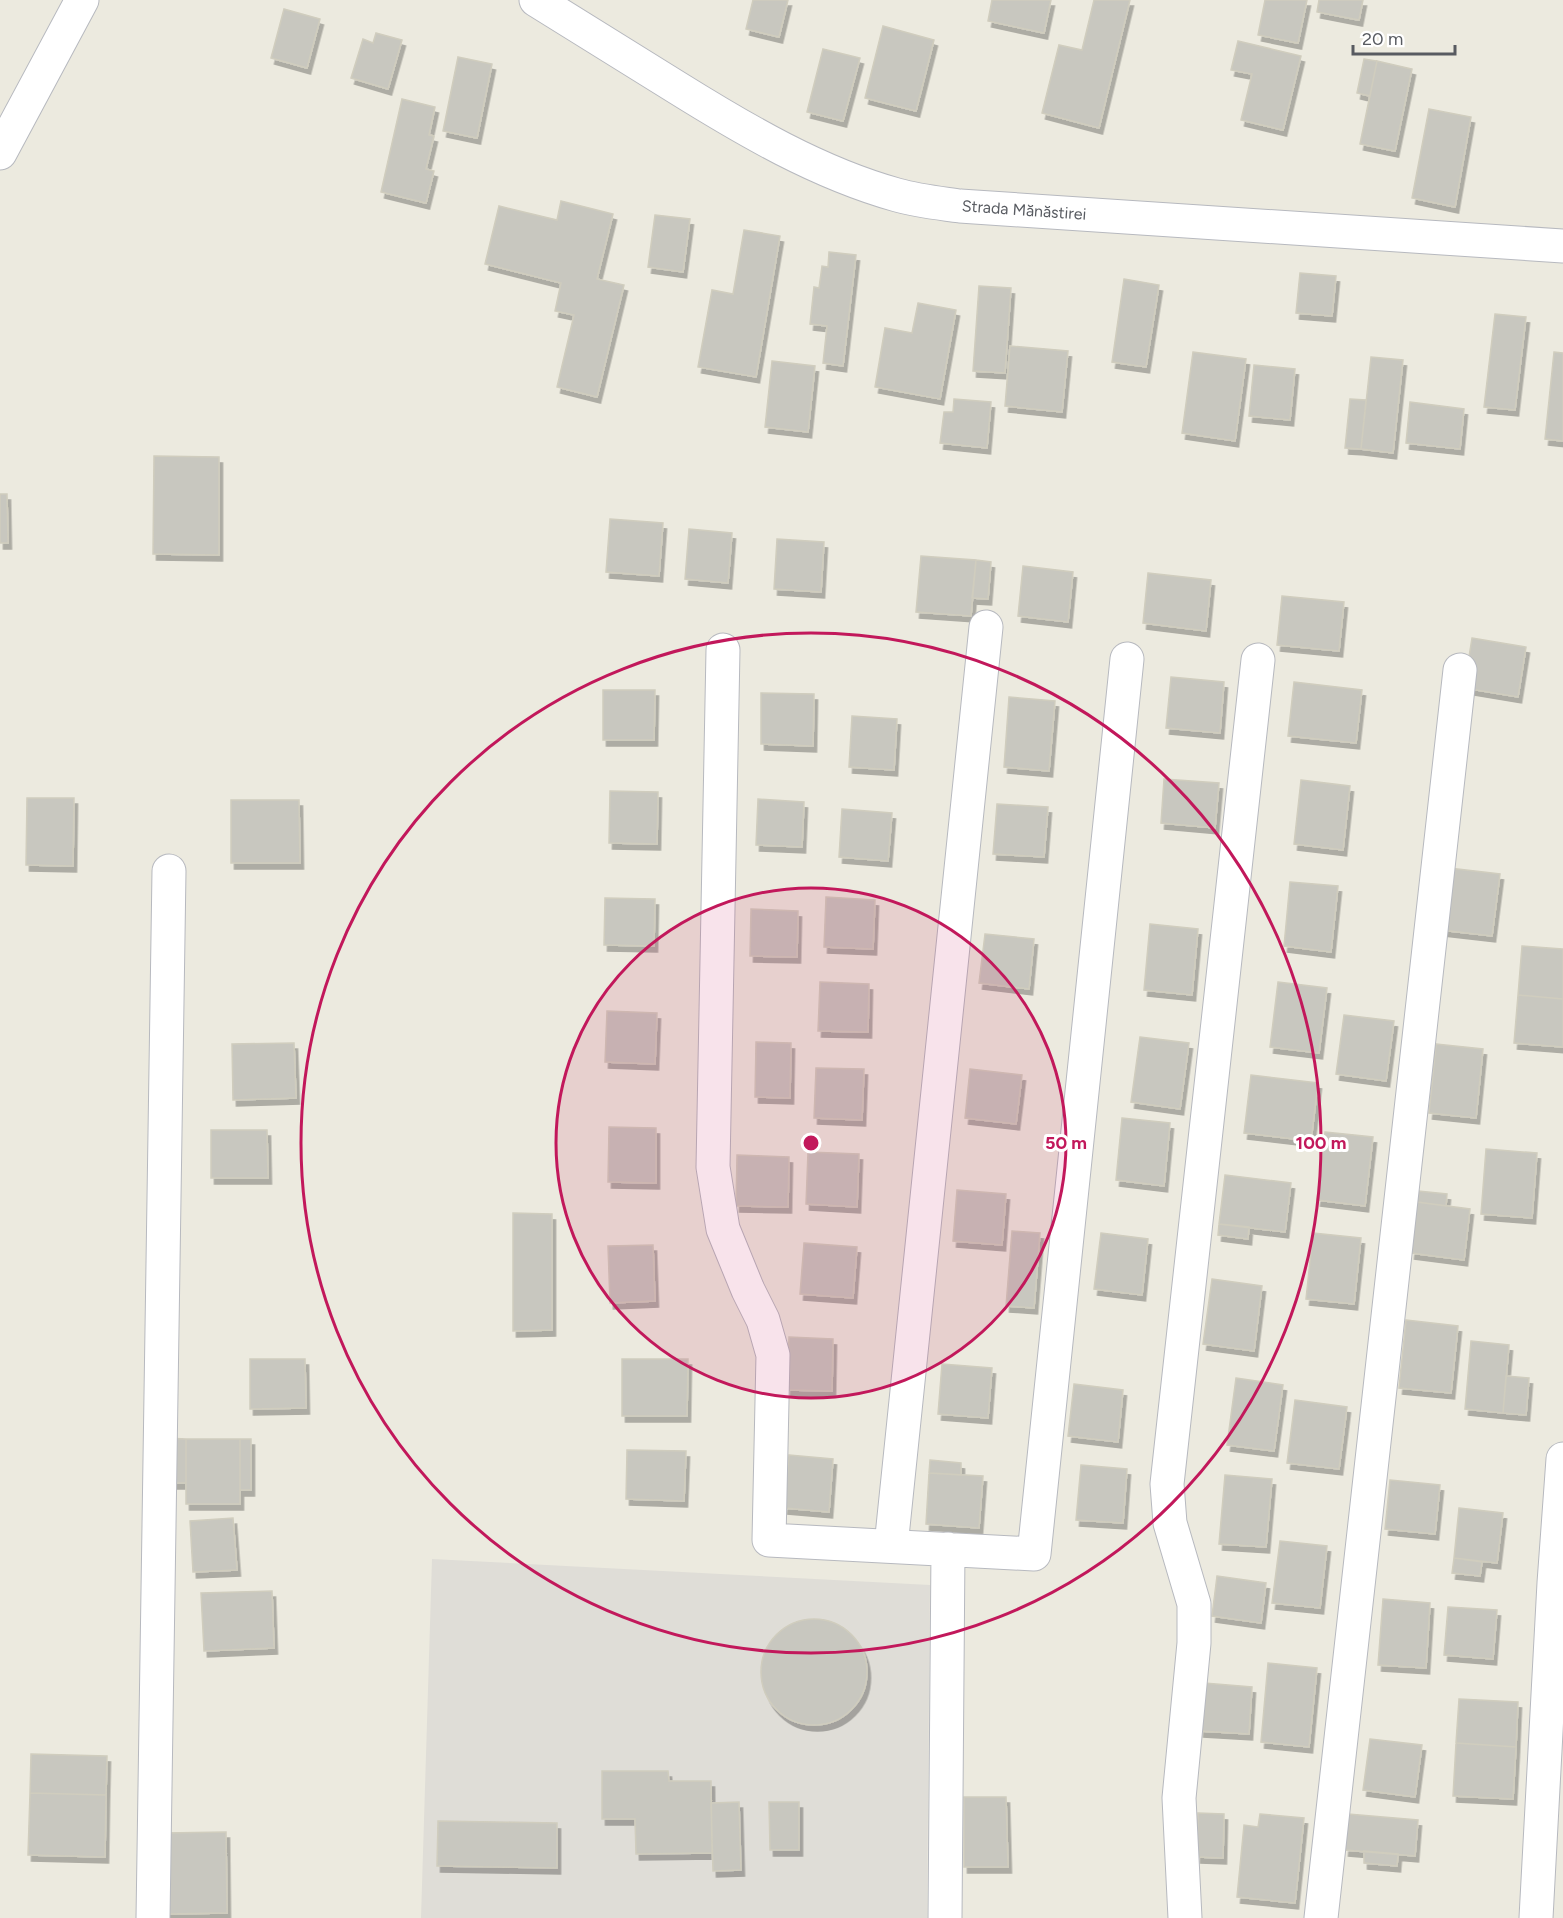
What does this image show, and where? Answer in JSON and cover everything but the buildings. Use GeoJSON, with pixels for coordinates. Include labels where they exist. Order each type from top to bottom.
{"type":"FeatureCollection","features":[{"type":"Feature","properties":{"kind":"street"},"geometry":{"type":"LineString","coordinates":[[0,153],[82,0]]}},
{"type":"Feature","properties":{"kind":"street","name":"Strada Mănăstirei"},"geometry":{"type":"LineString","coordinates":[[536,0],[719,113],[774,144],[829,170],[899,195],[960,206],[1563,246]]}},
{"type":"Feature","properties":{"kind":"street"},"geometry":{"type":"LineString","coordinates":[[891,1546],[986,627]]}},
{"type":"Feature","properties":{"kind":"street"},"geometry":{"type":"LineString","coordinates":[[723,650],[713,1167],[723,1229],[763,1320],[772,1354],[769,1540],[1034,1554],[1128,660]]}},
{"type":"Feature","properties":{"kind":"street"},"geometry":{"type":"LineString","coordinates":[[1185,1918],[1179,1798],[1194,1643],[1194,1605],[1170,1523],[1167,1484],[1258,660]]}},
{"type":"Feature","properties":{"kind":"street"},"geometry":{"type":"LineString","coordinates":[[1321,1918],[1460,670]]}},
{"type":"Feature","properties":{"kind":"street"},"geometry":{"type":"LineString","coordinates":[[153,1918],[169,871]]}},
{"type":"Feature","properties":{"kind":"street"},"geometry":{"type":"LineString","coordinates":[[1536,1918],[1553,1595],[1563,1459]]}},
{"type":"Feature","properties":{"kind":"street"},"geometry":{"type":"LineString","coordinates":[[945,1918],[948,1549]]}},
{"type":"Feature","properties":{"kind":"shaded area"},"geometry":{"type":"Polygon","coordinates":[[[432,1559],[930,1585],[927,1918],[421,1918],[432,1559]]]}}]}
